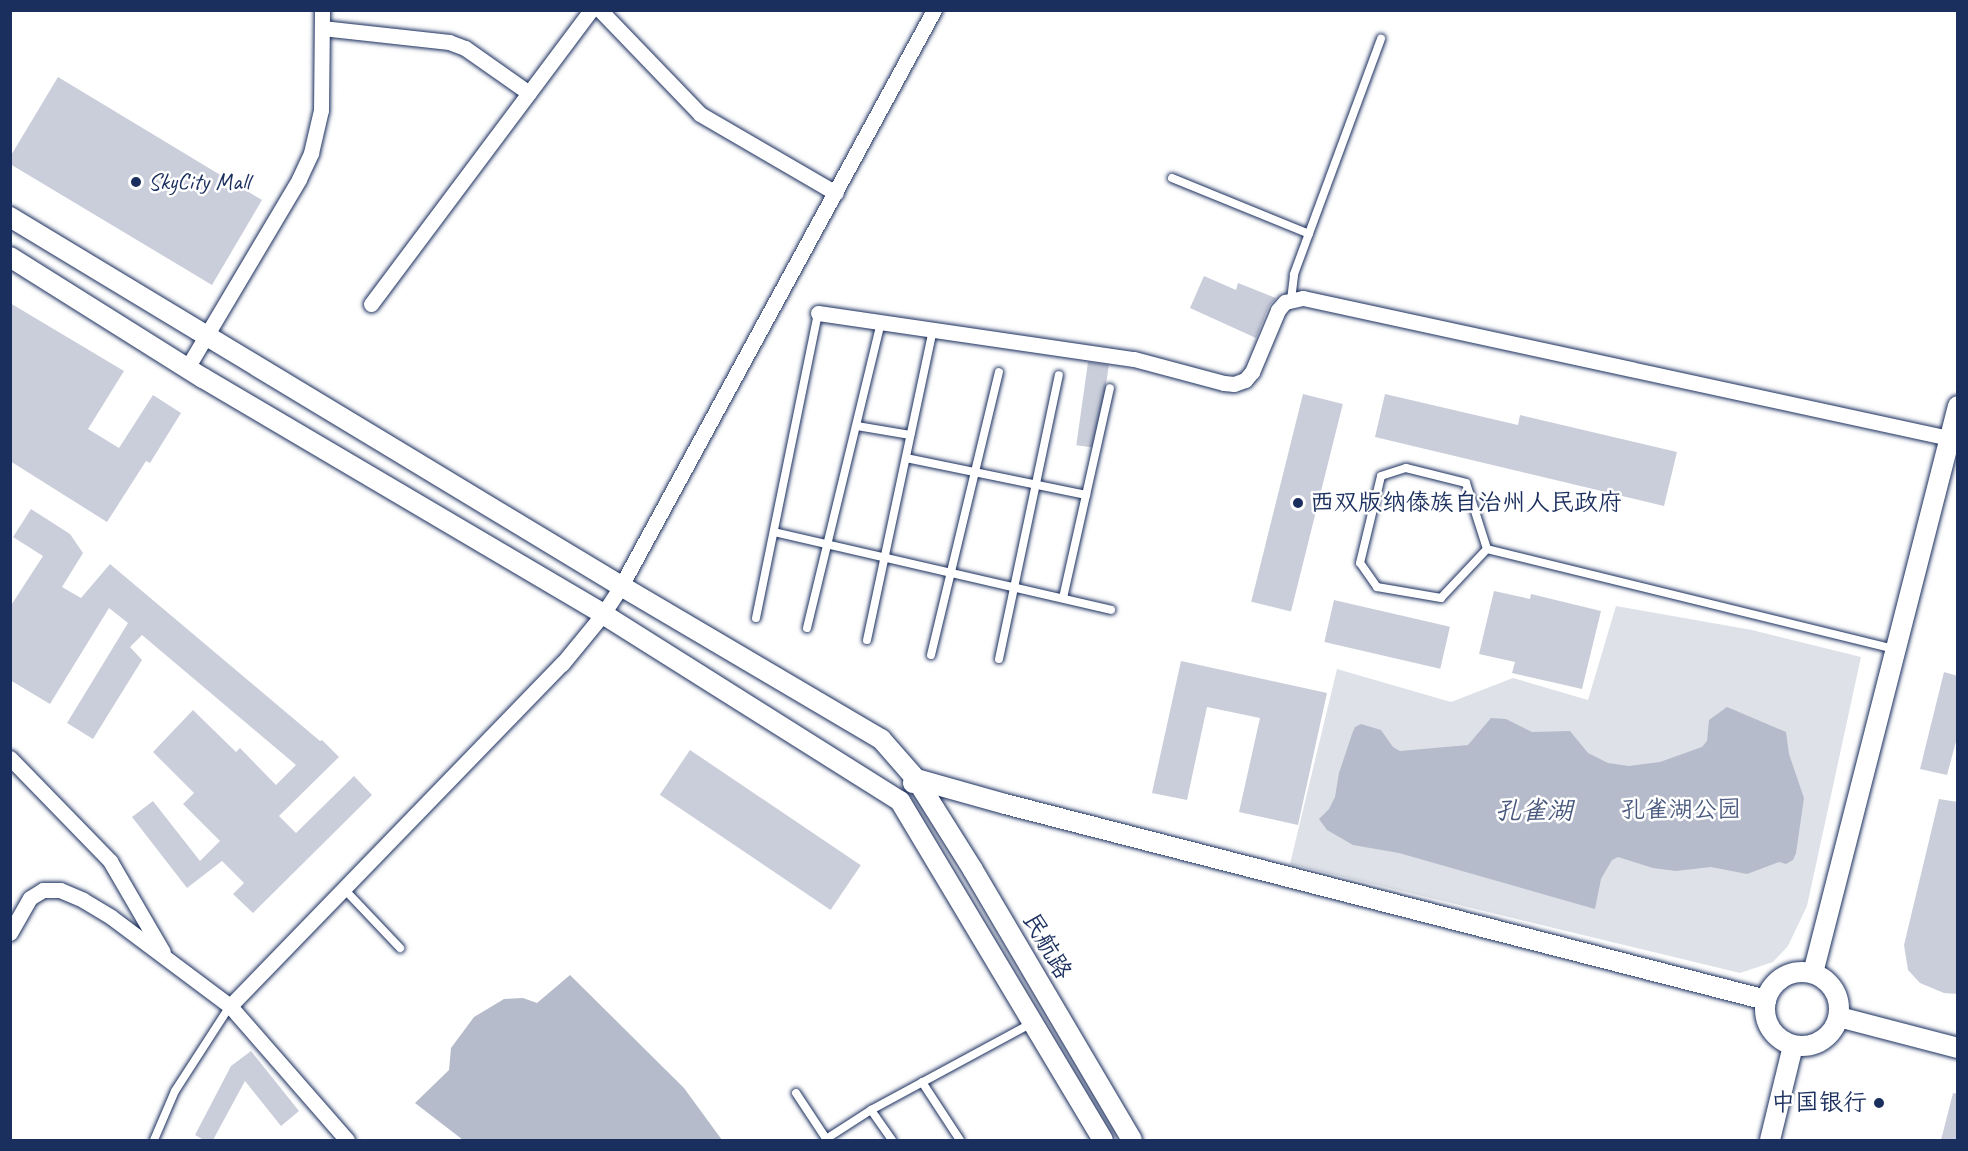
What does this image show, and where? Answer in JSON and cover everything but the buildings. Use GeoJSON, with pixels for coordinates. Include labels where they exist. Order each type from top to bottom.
{"type":"FeatureCollection","features":[{"type":"Feature","properties":{"kind":"main road","name":"民航路"},"geometry":{"type":"LineString","coordinates":[[10,217],[621,586],[881,739],[916,779],[973,870],[1132,1140]]}},
{"type":"Feature","properties":{"kind":"main road"},"geometry":{"type":"LineString","coordinates":[[10,257],[187,368],[603,614],[900,801],[1103,1140]]}},
{"type":"Feature","properties":{"kind":"main road"},"geometry":{"type":"LineString","coordinates":[[1813,973],[1958,406]]}},
{"type":"Feature","properties":{"kind":"main road"},"geometry":{"type":"LineString","coordinates":[[900,801],[916,779],[1005,804],[1766,1000]]}},
{"type":"Feature","properties":{"kind":"main road"},"geometry":{"type":"LineString","coordinates":[[1792,973],[1813,973],[1828,981],[1836,992],[1840,1004],[1839,1017],[1835,1028],[1822,1041],[1805,1047],[1793,1046],[1773,1034],[1767,1024],[1766,1000],[1771,988],[1780,979],[1792,973]]}},
{"type":"Feature","properties":{"kind":"main road"},"geometry":{"type":"LineString","coordinates":[[1839,1017],[1958,1048]]}},
{"type":"Feature","properties":{"kind":"main road"},"geometry":{"type":"LineString","coordinates":[[1770,1140],[1793,1046]]}},
{"type":"Feature","properties":{"kind":"street"},"geometry":{"type":"LineString","coordinates":[[187,368],[299,179],[311,153],[321,110],[322,10]]}},
{"type":"Feature","properties":{"kind":"street"},"geometry":{"type":"LineString","coordinates":[[371,304],[591,10]]}},
{"type":"Feature","properties":{"kind":"street"},"geometry":{"type":"LineString","coordinates":[[600,10],[700,114],[836,193]]}},
{"type":"Feature","properties":{"kind":"street"},"geometry":{"type":"LineString","coordinates":[[230,1006],[562,664],[603,614],[621,586],[934,10]]}},
{"type":"Feature","properties":{"kind":"street"},"geometry":{"type":"LineString","coordinates":[[322,28],[449,42],[465,48],[529,93]]}},
{"type":"Feature","properties":{"kind":"street"},"geometry":{"type":"LineString","coordinates":[[818,313],[1134,359],[1234,384],[1245,380],[1252,372],[1278,310],[1285,302],[1314,301],[1949,438]]}},
{"type":"Feature","properties":{"kind":"street"},"geometry":{"type":"LineString","coordinates":[[10,758],[110,861],[168,960]]}},
{"type":"Feature","properties":{"kind":"street"},"geometry":{"type":"LineString","coordinates":[[10,933],[30,898],[43,890],[60,890],[83,900],[111,917],[230,1006],[347,1140]]}},
{"type":"Feature","properties":{"kind":"lane"},"geometry":{"type":"LineString","coordinates":[[1291,300],[1294,274],[1381,39]]}},
{"type":"Feature","properties":{"kind":"lane"},"geometry":{"type":"LineString","coordinates":[[1172,178],[1309,234]]}},
{"type":"Feature","properties":{"kind":"lane"},"geometry":{"type":"LineString","coordinates":[[756,618],[818,313]]}},
{"type":"Feature","properties":{"kind":"lane"},"geometry":{"type":"LineString","coordinates":[[807,628],[829,545],[881,322]]}},
{"type":"Feature","properties":{"kind":"lane"},"geometry":{"type":"LineString","coordinates":[[867,640],[933,329]]}},
{"type":"Feature","properties":{"kind":"lane"},"geometry":{"type":"LineString","coordinates":[[931,655],[999,372]]}},
{"type":"Feature","properties":{"kind":"lane"},"geometry":{"type":"LineString","coordinates":[[999,659],[1059,375]]}},
{"type":"Feature","properties":{"kind":"lane"},"geometry":{"type":"LineString","coordinates":[[1063,598],[1110,388]]}},
{"type":"Feature","properties":{"kind":"lane"},"geometry":{"type":"LineString","coordinates":[[857,426],[910,435]]}},
{"type":"Feature","properties":{"kind":"lane"},"geometry":{"type":"LineString","coordinates":[[906,458],[1086,495]]}},
{"type":"Feature","properties":{"kind":"lane"},"geometry":{"type":"LineString","coordinates":[[1406,468],[1466,483],[1487,549],[1441,598],[1377,587],[1360,563],[1381,476],[1406,468]]}},
{"type":"Feature","properties":{"kind":"lane"},"geometry":{"type":"LineString","coordinates":[[774,532],[1111,609]]}},
{"type":"Feature","properties":{"kind":"lane"},"geometry":{"type":"LineString","coordinates":[[1487,549],[1895,650]]}},
{"type":"Feature","properties":{"kind":"lane"},"geometry":{"type":"LineString","coordinates":[[343,888],[400,948]]}},
{"type":"Feature","properties":{"kind":"lane"},"geometry":{"type":"LineString","coordinates":[[153,1140],[175,1092],[230,1006]]}},
{"type":"Feature","properties":{"kind":"lane"},"geometry":{"type":"LineString","coordinates":[[796,1093],[827,1140],[871,1110],[1033,1022]]}},
{"type":"Feature","properties":{"kind":"lane"},"geometry":{"type":"LineString","coordinates":[[922,1082],[960,1140]]}},
{"type":"Feature","properties":{"kind":"lane"},"geometry":{"type":"LineString","coordinates":[[871,1110],[892,1140]]}},
{"type":"Feature","properties":{"kind":"green space","name":"孔雀湖公园"},"geometry":{"type":"Polygon","coordinates":[[[1616,606],[1752,630],[1861,657],[1807,906],[1788,946],[1773,962],[1740,973],[1290,864],[1337,669],[1451,702],[1513,678],[1588,700],[1616,606]]]}},
{"type":"Feature","properties":{"kind":"water","name":"孔雀湖"},"geometry":{"type":"Polygon","coordinates":[[[1727,707],[1786,732],[1789,754],[1804,798],[1796,853],[1793,860],[1786,864],[1779,862],[1747,874],[1711,867],[1676,871],[1653,868],[1618,857],[1612,860],[1601,879],[1595,909],[1399,853],[1353,845],[1327,830],[1319,819],[1329,809],[1335,797],[1339,773],[1352,734],[1355,727],[1361,724],[1381,730],[1393,747],[1400,751],[1468,745],[1491,718],[1506,719],[1532,732],[1570,731],[1588,753],[1608,763],[1629,766],[1660,762],[1702,747],[1707,741],[1709,720],[1727,707]]]}},
{"type":"Feature","properties":{"kind":"water"},"geometry":{"type":"Polygon","coordinates":[[[570,975],[684,1088],[722,1140],[463,1140],[415,1103],[449,1070],[451,1048],[474,1017],[504,999],[523,998],[537,1003],[570,975]]]}},
{"type":"Feature","properties":{"kind":"place","name":"SkyCity Mall"},"geometry":{"type":"Point","coordinates":[136,182]}},
{"type":"Feature","properties":{"kind":"place","name":"西双版纳傣族自治州人民政府"},"geometry":{"type":"Point","coordinates":[1298,503]}},
{"type":"Feature","properties":{"kind":"place","name":"中国银行"},"geometry":{"type":"Point","coordinates":[1879,1103]}}]}
